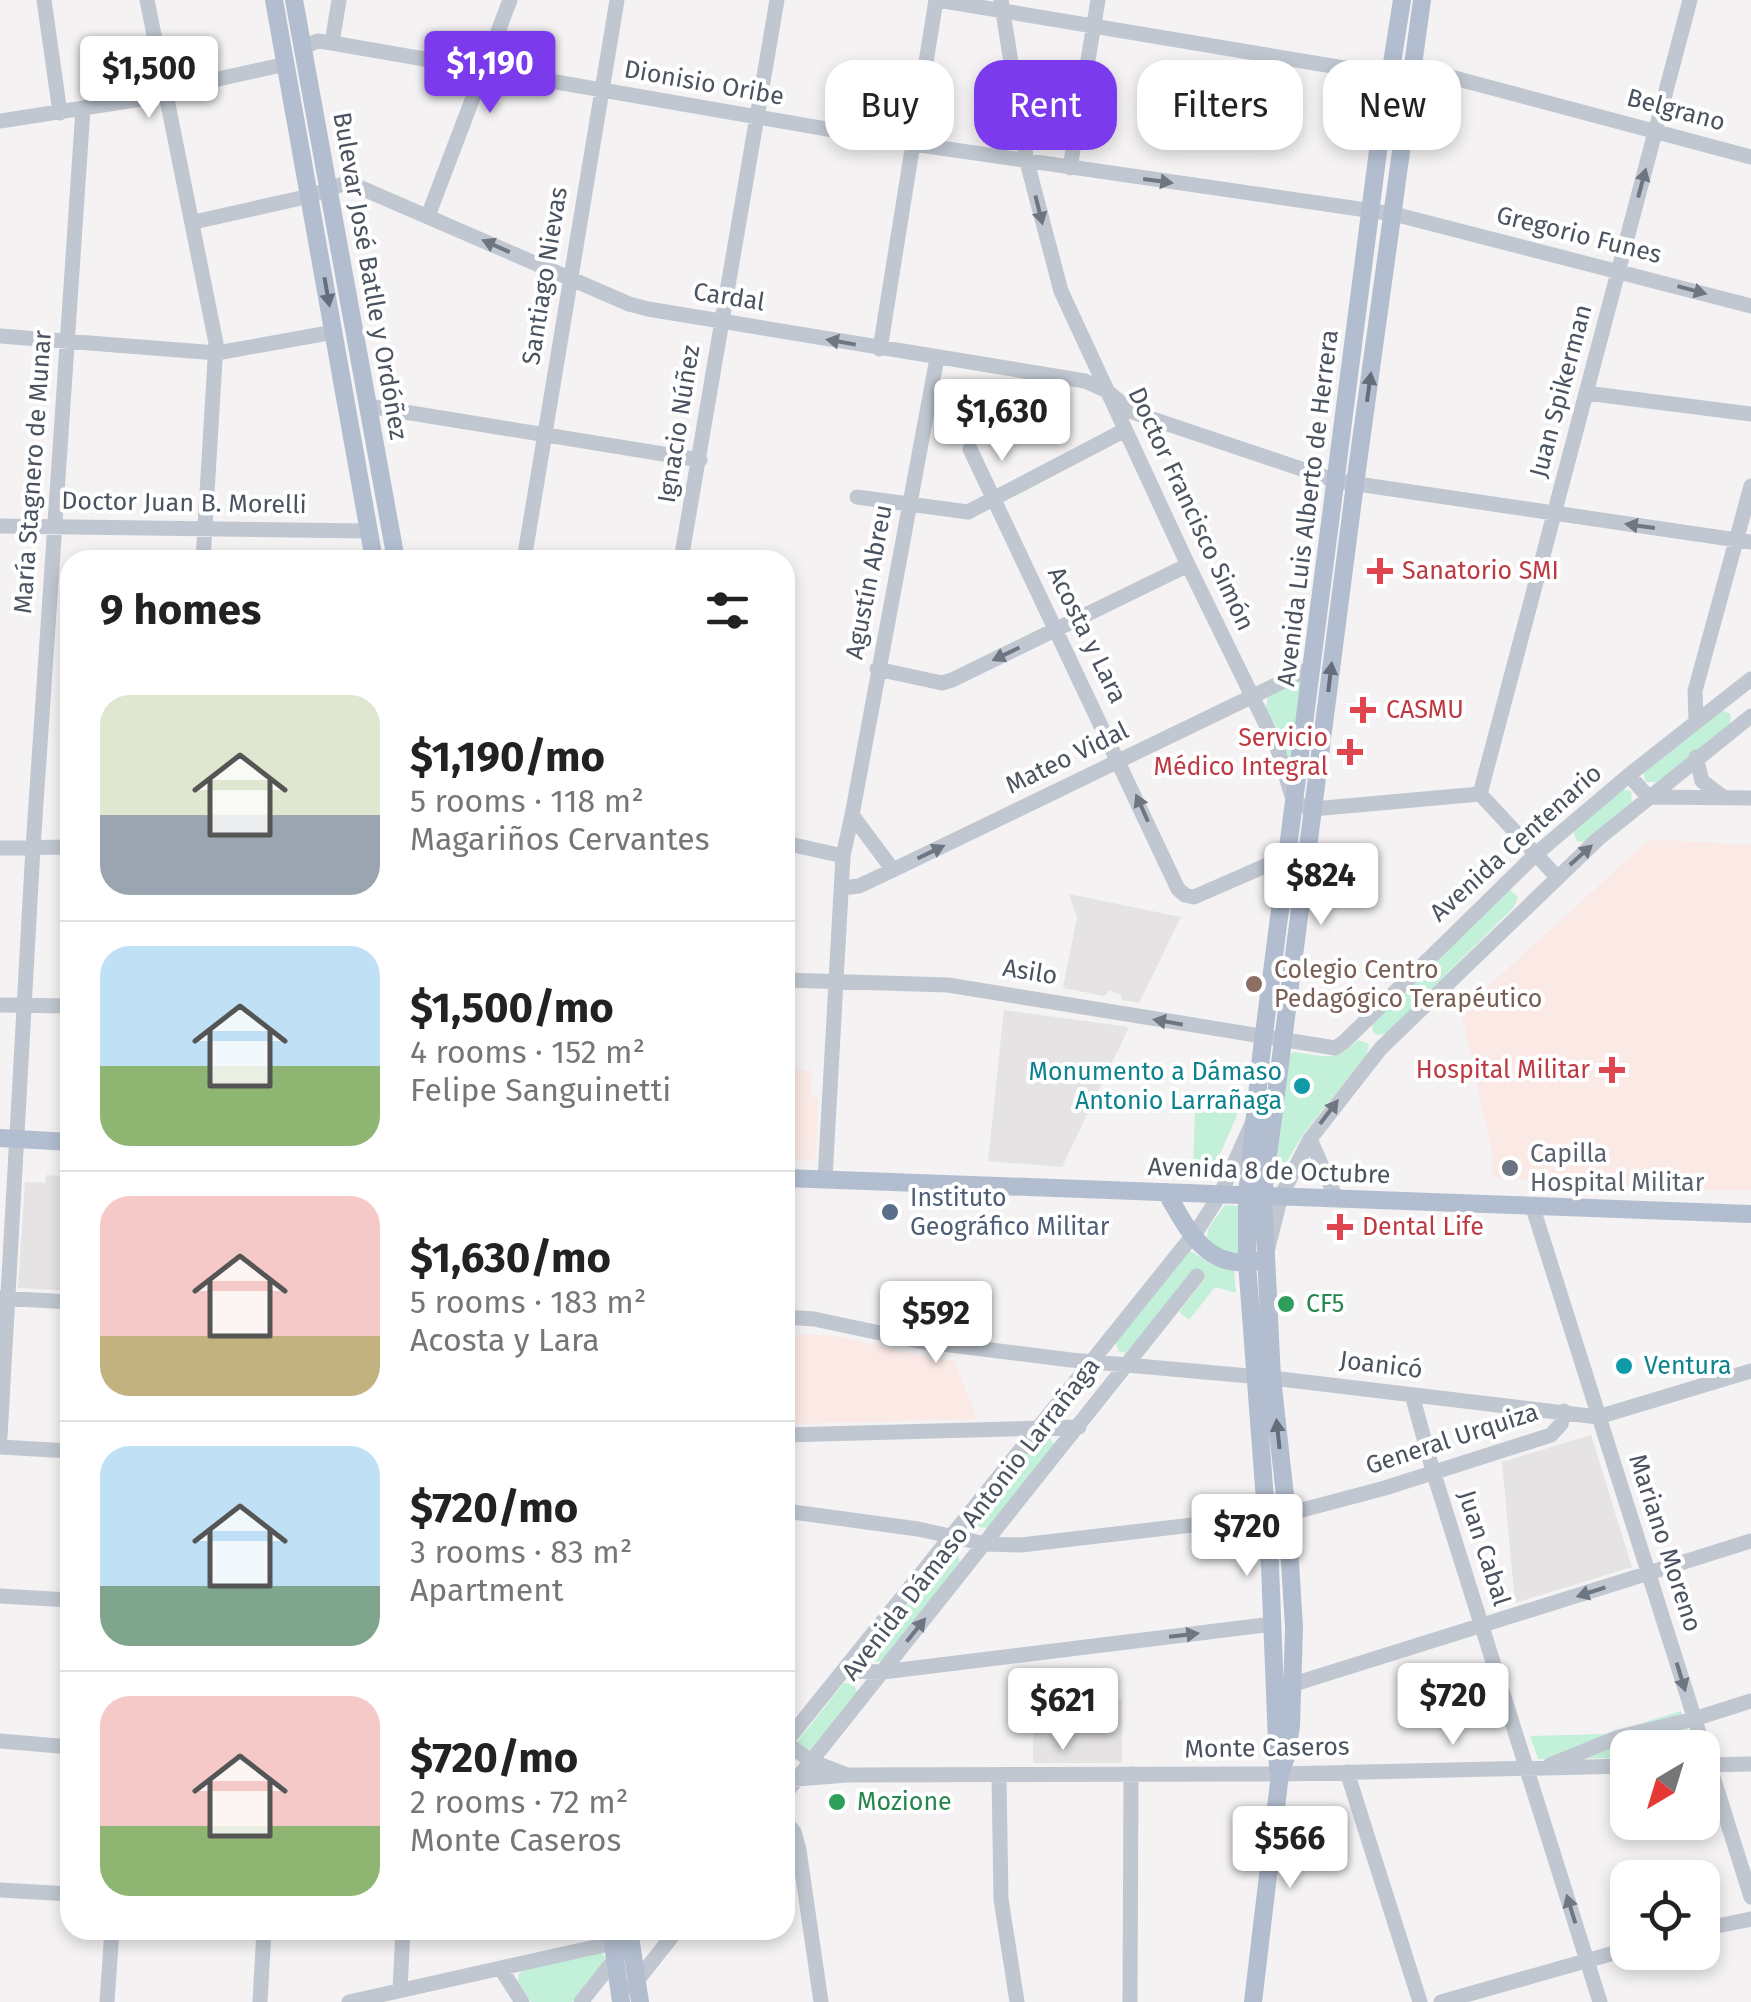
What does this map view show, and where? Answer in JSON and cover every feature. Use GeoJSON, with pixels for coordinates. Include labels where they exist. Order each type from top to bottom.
{"type":"FeatureCollection","features":[{"type":"Feature","properties":{"kind":"main road","name":"Bulevar José Batlle y Ordóñez"},"geometry":{"type":"LineString","coordinates":[[274,0],[372,550]]}},
{"type":"Feature","properties":{"kind":"main road","name":"Bulevar José Batlle y Ordóñez"},"geometry":{"type":"LineString","coordinates":[[294,0],[394,550]]}},
{"type":"Feature","properties":{"kind":"main road","name":"Avenida Luis Alberto de Herrera"},"geometry":{"type":"LineString","coordinates":[[1394,60],[1402,0]]}},
{"type":"Feature","properties":{"kind":"main road","name":"Avenida Luis Alberto de Herrera"},"geometry":{"type":"LineString","coordinates":[[1415,60],[1422,0]]}},
{"type":"Feature","properties":{"kind":"main road","name":"Avenida Luis Alberto de Herrera"},"geometry":{"type":"LineString","coordinates":[[1264,1195],[1255,1118],[1273,1040],[1304,806],[1346,482],[1371,212],[1381,150]]}},
{"type":"Feature","properties":{"kind":"main road","name":"Avenida Luis Alberto de Herrera"},"geometry":{"type":"LineString","coordinates":[[1280,1774],[1275,1757],[1273,1624],[1256,1260],[1288,856],[1304,806],[1313,667],[1403,150]]}},
{"type":"Feature","properties":{"kind":"main road"},"geometry":{"type":"LineString","coordinates":[[9,1139],[60,1142]]}},
{"type":"Feature","properties":{"kind":"main road","name":"Avenida 8 de Octubre"},"geometry":{"type":"LineString","coordinates":[[795,1178],[1751,1214]]}},
{"type":"Feature","properties":{"kind":"main road"},"geometry":{"type":"LineString","coordinates":[[1166,1192],[1192,1237],[1213,1256],[1256,1260]]}},
{"type":"Feature","properties":{"kind":"main road","name":"Avenida Luis Alberto de Herrera"},"geometry":{"type":"LineString","coordinates":[[1254,2002],[1294,1684],[1287,1514],[1263,1377]]}},
{"type":"Feature","properties":{"kind":"main road"},"geometry":{"type":"LineString","coordinates":[[621,2002],[623,1940]]}},
{"type":"Feature","properties":{"kind":"main road"},"geometry":{"type":"LineString","coordinates":[[624,1940],[640,2002]]}},
{"type":"Feature","properties":{"kind":"street"},"geometry":{"type":"LineString","coordinates":[[44,0],[60,113]]}},
{"type":"Feature","properties":{"kind":"street"},"geometry":{"type":"LineString","coordinates":[[147,0],[194,222],[216,353],[205,550]]}},
{"type":"Feature","properties":{"kind":"street"},"geometry":{"type":"LineString","coordinates":[[332,43],[339,0]]}},
{"type":"Feature","properties":{"kind":"street"},"geometry":{"type":"LineString","coordinates":[[428,216],[510,0]]}},
{"type":"Feature","properties":{"kind":"street","name":"Santiago Nievas"},"geometry":{"type":"LineString","coordinates":[[526,550],[617,0]]}},
{"type":"Feature","properties":{"kind":"street","name":"Ignacio Núñez"},"geometry":{"type":"LineString","coordinates":[[684,550],[777,0]]}},
{"type":"Feature","properties":{"kind":"street"},"geometry":{"type":"LineString","coordinates":[[927,60],[937,0],[1002,6],[1094,28],[1323,65]]}},
{"type":"Feature","properties":{"kind":"street"},"geometry":{"type":"LineString","coordinates":[[1070,168],[1098,0]]}},
{"type":"Feature","properties":{"kind":"street","name":"Juan Spikerman"},"geometry":{"type":"LineString","coordinates":[[1480,794],[1690,0]]}},
{"type":"Feature","properties":{"kind":"street","name":"Doctor Francisco Simón"},"geometry":{"type":"LineString","coordinates":[[1002,6],[1027,162],[1061,291],[1304,806]]}},
{"type":"Feature","properties":{"kind":"street","name":"Dionisio Oribe"},"geometry":{"type":"LineString","coordinates":[[302,48],[318,42],[332,43],[825,129]]}},
{"type":"Feature","properties":{"kind":"street"},"geometry":{"type":"LineString","coordinates":[[0,122],[83,109],[286,64]]}},
{"type":"Feature","properties":{"kind":"street","name":"Belgrano"},"geometry":{"type":"LineString","coordinates":[[1461,79],[1751,157]]}},
{"type":"Feature","properties":{"kind":"street","name":"María Stagnero de Munar"},"geometry":{"type":"LineString","coordinates":[[0,1437],[9,1139],[26,1004],[83,109]]}},
{"type":"Feature","properties":{"kind":"street"},"geometry":{"type":"LineString","coordinates":[[880,349],[912,150]]}},
{"type":"Feature","properties":{"kind":"street","name":"Dionisio Oribe"},"geometry":{"type":"LineString","coordinates":[[951,150],[1394,214]]}},
{"type":"Feature","properties":{"kind":"street","name":"Cardal"},"geometry":{"type":"LineString","coordinates":[[330,187],[352,184],[629,304],[1085,381],[1108,391],[1132,412],[1346,482],[1744,541]]}},
{"type":"Feature","properties":{"kind":"street"},"geometry":{"type":"LineString","coordinates":[[194,222],[310,196],[330,187]]}},
{"type":"Feature","properties":{"kind":"street","name":"Gregorio Funes"},"geometry":{"type":"LineString","coordinates":[[1394,214],[1751,306]]}},
{"type":"Feature","properties":{"kind":"street"},"geometry":{"type":"LineString","coordinates":[[0,336],[216,353],[334,332]]}},
{"type":"Feature","properties":{"kind":"street","name":"Agustín Abreu"},"geometry":{"type":"LineString","coordinates":[[825,1179],[843,856],[936,358]]}},
{"type":"Feature","properties":{"kind":"street"},"geometry":{"type":"LineString","coordinates":[[1586,393],[1751,414]]}},
{"type":"Feature","properties":{"kind":"street"},"geometry":{"type":"LineString","coordinates":[[368,406],[700,460]]}},
{"type":"Feature","properties":{"kind":"street"},"geometry":{"type":"LineString","coordinates":[[857,496],[961,513],[1125,430],[1132,412]]}},
{"type":"Feature","properties":{"kind":"street","name":"Acosta y Lara"},"geometry":{"type":"LineString","coordinates":[[970,449],[1178,889],[1185,896],[1194,897],[1288,856]]}},
{"type":"Feature","properties":{"kind":"street"},"geometry":{"type":"LineString","coordinates":[[1696,720],[1695,691],[1744,541],[1751,486]]}},
{"type":"Feature","properties":{"kind":"street","name":"Doctor Juan B. Morelli"},"geometry":{"type":"LineString","coordinates":[[0,526],[368,531]]}},
{"type":"Feature","properties":{"kind":"street"},"geometry":{"type":"LineString","coordinates":[[877,669],[942,683],[1188,566]]}},
{"type":"Feature","properties":{"kind":"street","name":"Mateo Vidal"},"geometry":{"type":"LineString","coordinates":[[841,888],[858,886],[893,870],[1313,667]]}},
{"type":"Feature","properties":{"kind":"street","name":"Avenida Centenario"},"geometry":{"type":"LineString","coordinates":[[1273,1040],[1335,1048],[1536,854],[1751,679]]}},
{"type":"Feature","properties":{"kind":"street"},"geometry":{"type":"LineString","coordinates":[[1726,696],[1747,718]]}},
{"type":"Feature","properties":{"kind":"street","name":"Avenida Centenario"},"geometry":{"type":"LineString","coordinates":[[1264,1195],[1381,1048],[1557,877],[1747,718]]}},
{"type":"Feature","properties":{"kind":"street"},"geometry":{"type":"LineString","coordinates":[[1696,757],[1702,780],[1723,796],[1751,798]]}},
{"type":"Feature","properties":{"kind":"street"},"geometry":{"type":"LineString","coordinates":[[1629,775],[1648,797],[1718,800],[1723,796]]}},
{"type":"Feature","properties":{"kind":"street"},"geometry":{"type":"LineString","coordinates":[[1304,806],[1480,794],[1557,877]]}},
{"type":"Feature","properties":{"kind":"street"},"geometry":{"type":"LineString","coordinates":[[852,815],[893,870]]}},
{"type":"Feature","properties":{"kind":"street"},"geometry":{"type":"LineString","coordinates":[[795,845],[843,856]]}},
{"type":"Feature","properties":{"kind":"street"},"geometry":{"type":"LineString","coordinates":[[0,848],[60,847]]}},
{"type":"Feature","properties":{"kind":"street","name":"Asilo"},"geometry":{"type":"LineString","coordinates":[[795,980],[887,981],[992,991],[1273,1040]]}},
{"type":"Feature","properties":{"kind":"street"},"geometry":{"type":"LineString","coordinates":[[0,1004],[60,1006]]}},
{"type":"Feature","properties":{"kind":"street"},"geometry":{"type":"LineString","coordinates":[[1360,1026],[1381,1048]]}},
{"type":"Feature","properties":{"kind":"street","name":"Avenida Dámaso Antonio Larrañaga"},"geometry":{"type":"LineString","coordinates":[[795,1730],[1192,1237],[1221,1193],[1255,1118]]}},
{"type":"Feature","properties":{"kind":"street"},"geometry":{"type":"LineString","coordinates":[[1310,1139],[1336,1198]]}},
{"type":"Feature","properties":{"kind":"street","name":"Avenida Luis Alberto de Herrera"},"geometry":{"type":"LineString","coordinates":[[1256,1260],[1271,1242],[1264,1195]]}},
{"type":"Feature","properties":{"kind":"street","name":"Mariano Moreno"},"geometry":{"type":"LineString","coordinates":[[1532,1205],[1696,1730]]}},
{"type":"Feature","properties":{"kind":"street","name":"Avenida Dámaso Antonio Larrañaga"},"geometry":{"type":"LineString","coordinates":[[795,1775],[883,1672],[1197,1276]]}},
{"type":"Feature","properties":{"kind":"street"},"geometry":{"type":"LineString","coordinates":[[4,1298],[60,1301]]}},
{"type":"Feature","properties":{"kind":"street","name":"Joanicó"},"geometry":{"type":"LineString","coordinates":[[795,1317],[918,1341],[1564,1411],[1598,1418]]}},
{"type":"Feature","properties":{"kind":"street"},"geometry":{"type":"LineString","coordinates":[[1148,1336],[1157,1367]]}},
{"type":"Feature","properties":{"kind":"street"},"geometry":{"type":"LineString","coordinates":[[1598,1418],[1751,1371]]}},
{"type":"Feature","properties":{"kind":"street","name":"Juan Cabal"},"geometry":{"type":"LineString","coordinates":[[1412,1394],[1483,1626],[1534,1769],[1600,2002]]}},
{"type":"Feature","properties":{"kind":"street","name":"General Urquiza"},"geometry":{"type":"LineString","coordinates":[[795,1512],[986,1544],[1021,1545],[1287,1514],[1386,1488],[1551,1435],[1561,1424],[1564,1411]]}},
{"type":"Feature","properties":{"kind":"street"},"geometry":{"type":"LineString","coordinates":[[795,1435],[1079,1426]]}},
{"type":"Feature","properties":{"kind":"street"},"geometry":{"type":"LineString","coordinates":[[0,1448],[60,1451]]}},
{"type":"Feature","properties":{"kind":"street"},"geometry":{"type":"LineString","coordinates":[[1294,1684],[1751,1541]]}},
{"type":"Feature","properties":{"kind":"street"},"geometry":{"type":"LineString","coordinates":[[0,1596],[60,1599]]}},
{"type":"Feature","properties":{"kind":"street"},"geometry":{"type":"LineString","coordinates":[[844,1670],[883,1672],[1273,1624]]}},
{"type":"Feature","properties":{"kind":"street"},"geometry":{"type":"LineString","coordinates":[[1534,1769],[1619,1737],[1694,1720],[1751,1701]]}},
{"type":"Feature","properties":{"kind":"street"},"geometry":{"type":"LineString","coordinates":[[0,1741],[60,1745]]}},
{"type":"Feature","properties":{"kind":"street","name":"Monte Caseros"},"geometry":{"type":"LineString","coordinates":[[795,1749],[847,1776]]}},
{"type":"Feature","properties":{"kind":"street"},"geometry":{"type":"LineString","coordinates":[[1720,1764],[1751,1764]]}},
{"type":"Feature","properties":{"kind":"street","name":"Monte Caseros"},"geometry":{"type":"LineString","coordinates":[[795,1780],[1610,1767]]}},
{"type":"Feature","properties":{"kind":"street"},"geometry":{"type":"LineString","coordinates":[[1348,1772],[1420,2002]]}},
{"type":"Feature","properties":{"kind":"street"},"geometry":{"type":"LineString","coordinates":[[1130,2002],[1131,1774]]}},
{"type":"Feature","properties":{"kind":"street"},"geometry":{"type":"LineString","coordinates":[[998,1776],[1002,1899],[1017,2002]]}},
{"type":"Feature","properties":{"kind":"street","name":"Mariano Moreno"},"geometry":{"type":"LineString","coordinates":[[1720,1807],[1751,1897]]}},
{"type":"Feature","properties":{"kind":"street"},"geometry":{"type":"LineString","coordinates":[[795,1836],[821,2002]]}},
{"type":"Feature","properties":{"kind":"street"},"geometry":{"type":"LineString","coordinates":[[0,1890],[60,1893]]}},
{"type":"Feature","properties":{"kind":"street"},"geometry":{"type":"LineString","coordinates":[[1720,1925],[1751,1919]]}},
{"type":"Feature","properties":{"kind":"street"},"geometry":{"type":"LineString","coordinates":[[107,2002],[111,1940]]}},
{"type":"Feature","properties":{"kind":"street"},"geometry":{"type":"LineString","coordinates":[[260,2002],[263,1940]]}},
{"type":"Feature","properties":{"kind":"street"},"geometry":{"type":"LineString","coordinates":[[400,1990],[402,1940]]}},
{"type":"Feature","properties":{"kind":"street"},"geometry":{"type":"LineString","coordinates":[[349,2002],[615,1940]]}},
{"type":"Feature","properties":{"kind":"street"},"geometry":{"type":"LineString","coordinates":[[582,2002],[622,1940]]}},
{"type":"Feature","properties":{"kind":"street"},"geometry":{"type":"LineString","coordinates":[[621,2002],[670,1940]]}},
{"type":"Feature","properties":{"kind":"street"},"geometry":{"type":"LineString","coordinates":[[1442,2002],[1610,1955]]}},
{"type":"Feature","properties":{"kind":"street"},"geometry":{"type":"LineString","coordinates":[[501,1969],[522,2002]]}},
{"type":"Feature","properties":{"kind":"shaded area","name":"Hospital Militar"},"geometry":{"type":"Polygon","coordinates":[[[1650,839],[1751,845],[1751,1190],[1492,1177],[1493,1157],[1461,1011],[1650,839]]]}},
{"type":"Feature","properties":{"kind":"shaded area"},"geometry":{"type":"Polygon","coordinates":[[[1069,894],[1181,917],[1139,1003],[1122,1000],[1121,995],[1110,990],[1104,996],[1063,988],[1077,917],[1069,894]]]}},
{"type":"Feature","properties":{"kind":"shaded area"},"geometry":{"type":"Polygon","coordinates":[[[1004,1010],[1129,1027],[1062,1167],[988,1161],[1004,1010]]]}},
{"type":"Feature","properties":{"kind":"shaded area"},"geometry":{"type":"Polygon","coordinates":[[[795,1070],[812,1071],[811,1096],[818,1097],[815,1161],[795,1159],[795,1070]]]}},
{"type":"Feature","properties":{"kind":"shaded area"},"geometry":{"type":"Polygon","coordinates":[[[46,1175],[60,1176],[60,1290],[18,1288],[25,1182],[45,1183],[46,1175]]]}},
{"type":"Feature","properties":{"kind":"shaded area"},"geometry":{"type":"Polygon","coordinates":[[[795,1334],[837,1336],[938,1360],[954,1360],[977,1419],[795,1424],[795,1334]]]}},
{"type":"Feature","properties":{"kind":"shaded area"},"geometry":{"type":"Polygon","coordinates":[[[1591,1435],[1632,1567],[1515,1603],[1502,1462],[1591,1435]]]}},
{"type":"Feature","properties":{"kind":"shaded area"},"geometry":{"type":"Polygon","coordinates":[[[1034,1698],[1122,1699],[1122,1763],[1033,1763],[1034,1698]]]}},
{"type":"Feature","properties":{"kind":"green space"},"geometry":{"type":"Polygon","coordinates":[[[1298,681],[1303,684],[1292,781],[1280,734],[1265,711],[1268,697],[1298,681]]]}},
{"type":"Feature","properties":{"kind":"green space"},"geometry":{"type":"Polygon","coordinates":[[[1721,710],[1731,714],[1730,725],[1657,782],[1646,782],[1643,772],[1721,710]]]}},
{"type":"Feature","properties":{"kind":"green space"},"geometry":{"type":"Polygon","coordinates":[[[1621,789],[1631,791],[1632,803],[1586,842],[1577,841],[1573,831],[1621,789]]]}},
{"type":"Feature","properties":{"kind":"green space"},"geometry":{"type":"Polygon","coordinates":[[[1509,889],[1518,897],[1514,907],[1387,1033],[1373,1032],[1372,1023],[1509,889]]]}},
{"type":"Feature","properties":{"kind":"green space"},"geometry":{"type":"Polygon","coordinates":[[[1358,1040],[1369,1044],[1367,1054],[1304,1133],[1275,1181],[1288,1056],[1294,1052],[1336,1055],[1358,1040]]]}},
{"type":"Feature","properties":{"kind":"green space"},"geometry":{"type":"Polygon","coordinates":[[[1239,1097],[1236,1118],[1214,1167],[1207,1172],[1193,1171],[1195,1110],[1218,1100],[1239,1097]]]}},
{"type":"Feature","properties":{"kind":"green space"},"geometry":{"type":"Polygon","coordinates":[[[1225,1205],[1238,1206],[1240,1254],[1216,1250],[1207,1240],[1208,1229],[1225,1205]]]}},
{"type":"Feature","properties":{"kind":"green space"},"geometry":{"type":"Polygon","coordinates":[[[1189,1250],[1211,1264],[1234,1271],[1236,1293],[1215,1287],[1189,1320],[1179,1312],[1204,1280],[1193,1272],[1127,1353],[1119,1352],[1115,1341],[1189,1250]]]}},
{"type":"Feature","properties":{"kind":"green space"},"geometry":{"type":"Polygon","coordinates":[[[1048,1435],[1054,1444],[988,1528],[978,1527],[977,1515],[1041,1436],[1048,1435]]]}},
{"type":"Feature","properties":{"kind":"green space"},"geometry":{"type":"Polygon","coordinates":[[[947,1553],[958,1555],[960,1564],[882,1662],[873,1661],[870,1649],[947,1553]]]}},
{"type":"Feature","properties":{"kind":"green space"},"geometry":{"type":"Polygon","coordinates":[[[844,1683],[854,1684],[857,1693],[810,1751],[797,1742],[844,1683]]]}},
{"type":"Feature","properties":{"kind":"green space"},"geometry":{"type":"Polygon","coordinates":[[[1681,1711],[1688,1730],[1620,1730],[1681,1711]]]}},
{"type":"Feature","properties":{"kind":"green space"},"geometry":{"type":"Polygon","coordinates":[[[1610,1733],[1610,1758],[1538,1759],[1530,1736],[1610,1733]]]}},
{"type":"Feature","properties":{"kind":"green space"},"geometry":{"type":"Polygon","coordinates":[[[600,1952],[604,1963],[572,2002],[531,2002],[518,1981],[524,1969],[600,1952]]]}},
{"type":"Feature","properties":{"kind":"place","name":"Sanatorio SMI"},"geometry":{"type":"Point","coordinates":[1380,571]}},
{"type":"Feature","properties":{"kind":"place","name":"CASMU"},"geometry":{"type":"Point","coordinates":[1363,710]}},
{"type":"Feature","properties":{"kind":"place","name":"Servicio Médico Integral"},"geometry":{"type":"Point","coordinates":[1350,752]}},
{"type":"Feature","properties":{"kind":"place","name":"Colegio Centro Pedagógico Terapéutico"},"geometry":{"type":"Point","coordinates":[1254,984]}},
{"type":"Feature","properties":{"kind":"place","name":"Hospital Militar"},"geometry":{"type":"Point","coordinates":[1612,1070]}},
{"type":"Feature","properties":{"kind":"place","name":"Monumento a Dámaso Antonio Larrañaga"},"geometry":{"type":"Point","coordinates":[1302,1086]}},
{"type":"Feature","properties":{"kind":"place","name":"Capilla Hospital Militar"},"geometry":{"type":"Point","coordinates":[1510,1168]}},
{"type":"Feature","properties":{"kind":"place","name":"Instituto Geográfico Militar"},"geometry":{"type":"Point","coordinates":[890,1212]}},
{"type":"Feature","properties":{"kind":"place","name":"Dental Life"},"geometry":{"type":"Point","coordinates":[1340,1227]}},
{"type":"Feature","properties":{"kind":"place","name":"CF5"},"geometry":{"type":"Point","coordinates":[1286,1304]}},
{"type":"Feature","properties":{"kind":"place","name":"Ventura"},"geometry":{"type":"Point","coordinates":[1624,1366]}},
{"type":"Feature","properties":{"kind":"place","name":"Mozione"},"geometry":{"type":"Point","coordinates":[837,1802]}}]}
